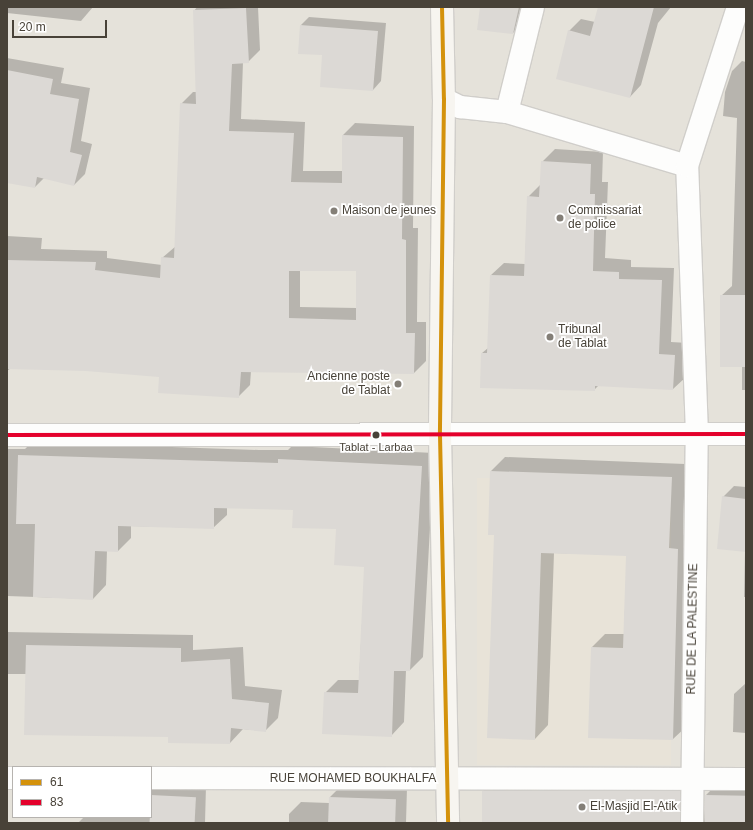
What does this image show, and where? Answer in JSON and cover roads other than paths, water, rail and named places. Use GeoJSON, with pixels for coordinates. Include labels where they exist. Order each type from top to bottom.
{"type":"FeatureCollection","features":[{"type":"Feature","properties":{"kind":"main road"},"geometry":{"type":"LineString","coordinates":[[442,7],[444,99],[440,435],[448,823]]}},
{"type":"Feature","properties":{"kind":"street"},"geometry":{"type":"LineString","coordinates":[[506,112],[533,7]]}},
{"type":"Feature","properties":{"kind":"street","name":"RUE DE LA PALESTINE"},"geometry":{"type":"LineString","coordinates":[[692,823],[691,779],[697,434],[687,166],[738,7]]}},
{"type":"Feature","properties":{"kind":"street"},"geometry":{"type":"LineString","coordinates":[[444,99],[460,107],[506,112],[687,166]]}},
{"type":"Feature","properties":{"kind":"street"},"geometry":{"type":"LineString","coordinates":[[7,435],[746,434]]}},
{"type":"Feature","properties":{"kind":"street","name":"RUE MOHAMED BOUKHALFA"},"geometry":{"type":"LineString","coordinates":[[152,778],[746,779]]}},
{"type":"Feature","properties":{"kind":"place","name":"Maison de jeunes"},"geometry":{"type":"Point","coordinates":[334,211]}},
{"type":"Feature","properties":{"kind":"place","name":"Commissariat de police"},"geometry":{"type":"Point","coordinates":[560,218]}},
{"type":"Feature","properties":{"kind":"place","name":"Tribunal de Tablat"},"geometry":{"type":"Point","coordinates":[550,337]}},
{"type":"Feature","properties":{"kind":"place","name":"Ancienne poste de Tablat"},"geometry":{"type":"Point","coordinates":[398,384]}},
{"type":"Feature","properties":{"kind":"place","name":"Tablat - Larbaa"},"geometry":{"type":"Point","coordinates":[376,435]}},
{"type":"Feature","properties":{"kind":"place","name":"El-Masjid El-Atik"},"geometry":{"type":"Point","coordinates":[582,807]}}]}
